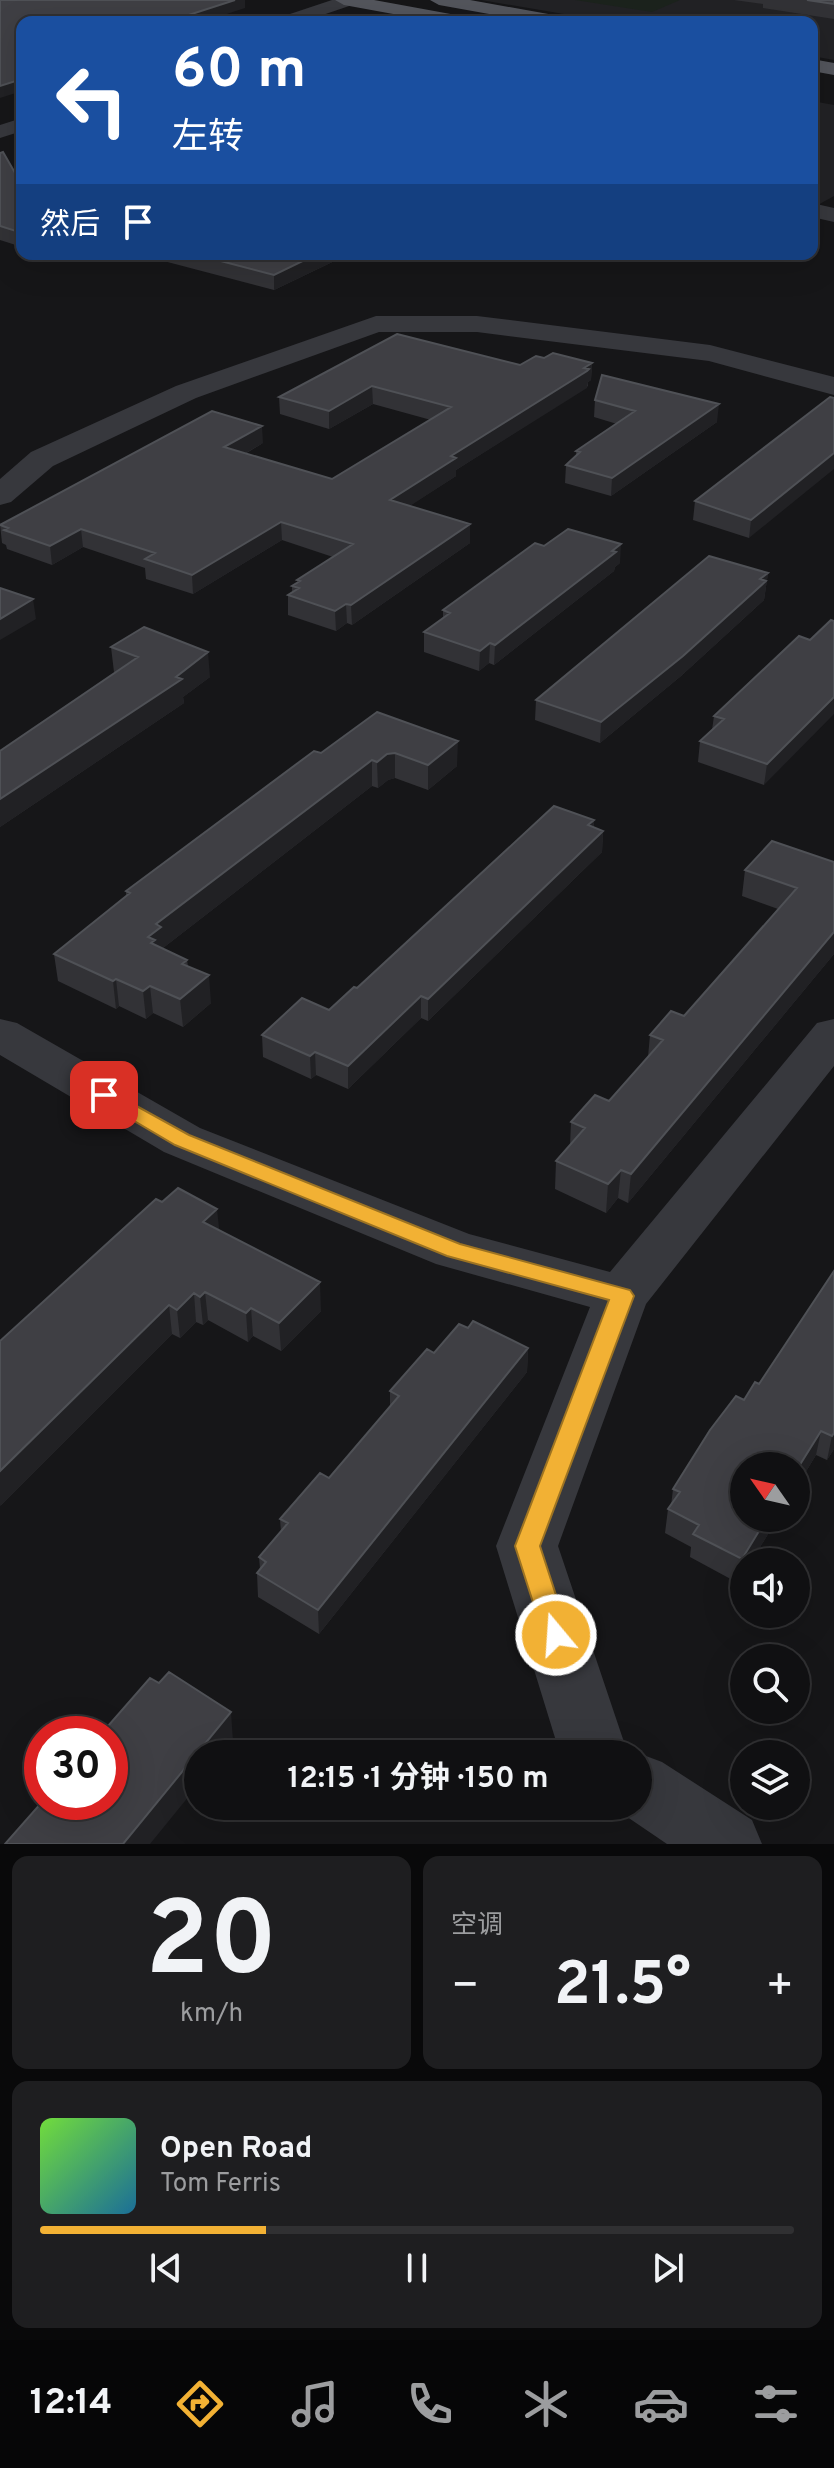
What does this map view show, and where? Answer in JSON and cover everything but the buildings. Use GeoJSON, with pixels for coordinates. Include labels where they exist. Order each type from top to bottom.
{"type":"FeatureCollection","features":[{"type":"Feature","properties":{"kind":"main road"},"geometry":{"type":"LineString","coordinates":[[439,0],[531,16]]}},
{"type":"Feature","properties":{"kind":"main road"},"geometry":{"type":"LineString","coordinates":[[357,1],[437,16]]}},
{"type":"Feature","properties":{"kind":"street"},"geometry":{"type":"LineString","coordinates":[[305,16],[357,1]]}},
{"type":"Feature","properties":{"kind":"street"},"geometry":{"type":"LineString","coordinates":[[326,16],[357,1]]}},
{"type":"Feature","properties":{"kind":"street"},"geometry":{"type":"LineString","coordinates":[[0,495],[28,455],[186,392],[376,324],[477,324],[710,353],[834,386]]}},
{"type":"Feature","properties":{"kind":"street"},"geometry":{"type":"LineString","coordinates":[[0,1034],[182,1140],[455,1250],[622,1296]]}},
{"type":"Feature","properties":{"kind":"street"},"geometry":{"type":"LineString","coordinates":[[589,1740],[527,1546],[622,1296],[834,1034]]}},
{"type":"Feature","properties":{"kind":"street"},"geometry":{"type":"LineString","coordinates":[[652,1794],[727,1844]]}},
{"type":"Feature","properties":{"kind":"shaded area"},"geometry":{"type":"Polygon","coordinates":[[[481,0],[834,0],[834,60],[818,57],[818,16],[576,16],[481,0]]]}},
{"type":"Feature","properties":{"kind":"shaded area"},"geometry":{"type":"Polygon","coordinates":[[[575,0],[680,0],[652,12],[575,0]]]}},
{"type":"Feature","properties":{"kind":"shaded area"},"geometry":{"type":"Polygon","coordinates":[[[818,102],[834,105],[834,196],[818,205],[818,102]]]}},
{"type":"Feature","properties":{"kind":"route"},"geometry":{"type":"LineString","coordinates":[[104,1095],[182,1140],[455,1250],[622,1296],[527,1546],[556,1635]]}}]}
